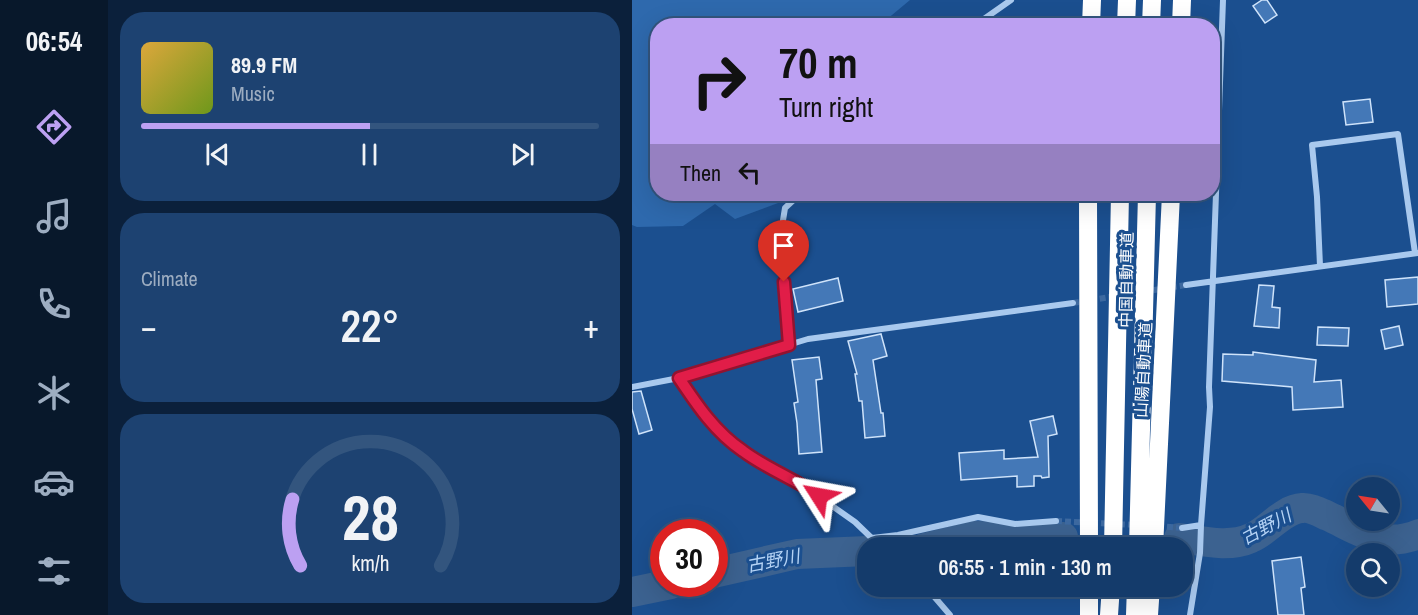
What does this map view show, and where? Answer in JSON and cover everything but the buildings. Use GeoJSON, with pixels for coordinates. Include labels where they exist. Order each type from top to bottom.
{"type":"FeatureCollection","features":[{"type":"Feature","properties":{"kind":"highway"},"geometry":{"type":"LineString","coordinates":[[1091,18],[1092,0]]}},
{"type":"Feature","properties":{"kind":"highway"},"geometry":{"type":"LineString","coordinates":[[1126,18],[1127,0]]}},
{"type":"Feature","properties":{"kind":"highway"},"geometry":{"type":"LineString","coordinates":[[1151,18],[1152,0]]}},
{"type":"Feature","properties":{"kind":"highway"},"geometry":{"type":"LineString","coordinates":[[1181,18],[1182,0]]}},
{"type":"Feature","properties":{"kind":"highway"},"geometry":{"type":"LineString","coordinates":[[1088,201],[1089,537]]}},
{"type":"Feature","properties":{"kind":"highway","name":"中国自動車道"},"geometry":{"type":"LineString","coordinates":[[1113,537],[1120,201]]}},
{"type":"Feature","properties":{"kind":"highway","name":"中国自動車道"},"geometry":{"type":"LineString","coordinates":[[1138,537],[1147,201]]}},
{"type":"Feature","properties":{"kind":"highway","name":"山陽自動車道"},"geometry":{"type":"LineString","coordinates":[[1155,537],[1171,201]]}},
{"type":"Feature","properties":{"kind":"highway"},"geometry":{"type":"LineString","coordinates":[[1089,597],[1089,615]]}},
{"type":"Feature","properties":{"kind":"highway"},"geometry":{"type":"LineString","coordinates":[[1109,615],[1110,597]]}},
{"type":"Feature","properties":{"kind":"highway"},"geometry":{"type":"LineString","coordinates":[[1135,615],[1136,597]]}},
{"type":"Feature","properties":{"kind":"highway"},"geometry":{"type":"LineString","coordinates":[[1149,615],[1150,597]]}},
{"type":"Feature","properties":{"kind":"street"},"geometry":{"type":"LineString","coordinates":[[985,18],[1011,0]]}},
{"type":"Feature","properties":{"kind":"street"},"geometry":{"type":"LineString","coordinates":[[1220,49],[1223,0]]}},
{"type":"Feature","properties":{"kind":"street"},"geometry":{"type":"LineString","coordinates":[[1186,285],[1417,253],[1398,134],[1312,145],[1320,266]]}},
{"type":"Feature","properties":{"kind":"street"},"geometry":{"type":"LineString","coordinates":[[789,345],[779,239],[785,208],[792,201]]}},
{"type":"Feature","properties":{"kind":"street"},"geometry":{"type":"LineString","coordinates":[[1190,615],[1200,553],[1200,525],[1210,406],[1216,201]]}},
{"type":"Feature","properties":{"kind":"street"},"geometry":{"type":"LineString","coordinates":[[632,387],[679,378],[808,339],[1073,303]]}},
{"type":"Feature","properties":{"kind":"street"},"geometry":{"type":"LineString","coordinates":[[679,378],[707,419],[743,452],[801,484],[855,522],[871,537]]}},
{"type":"Feature","properties":{"kind":"street"},"geometry":{"type":"LineString","coordinates":[[877,537],[978,518],[1015,524],[1056,521]]}},
{"type":"Feature","properties":{"kind":"street"},"geometry":{"type":"LineString","coordinates":[[1182,528],[1200,525]]}},
{"type":"Feature","properties":{"kind":"street"},"geometry":{"type":"LineString","coordinates":[[934,597],[950,615]]}},
{"type":"Feature","properties":{"kind":"shaded area"},"geometry":{"type":"Polygon","coordinates":[[[632,0],[910,0],[888,18],[650,18],[650,201],[777,201],[778,203],[735,219],[715,204],[683,226],[637,227],[632,225],[632,0]]]}},
{"type":"Feature","properties":{"kind":"waterway","name":"古野川"},"geometry":{"type":"LineString","coordinates":[[1193,540],[1215,543],[1243,541],[1257,535],[1288,512],[1305,508],[1383,539],[1394,540],[1419,534]]}},
{"type":"Feature","properties":{"kind":"waterway","name":"古野川"},"geometry":{"type":"LineString","coordinates":[[969,537],[1063,537]]}},
{"type":"Feature","properties":{"kind":"waterway","name":"古野川"},"geometry":{"type":"LineString","coordinates":[[728,570],[797,554],[857,551]]}},
{"type":"Feature","properties":{"kind":"waterway","name":"古野川"},"geometry":{"type":"LineString","coordinates":[[632,592],[650,588]]}},
{"type":"Feature","properties":{"kind":"tunnel"},"geometry":{"type":"LineString","coordinates":[[1073,303],[1186,285]]}},
{"type":"Feature","properties":{"kind":"tunnel"},"geometry":{"type":"LineString","coordinates":[[1056,521],[1136,525]]}},
{"type":"Feature","properties":{"kind":"tunnel"},"geometry":{"type":"LineString","coordinates":[[1158,526],[1182,528]]}},
{"type":"Feature","properties":{"kind":"route"},"geometry":{"type":"LineString","coordinates":[[784,282],[789,345],[679,378],[707,419],[743,452],[819,496]]}}]}
